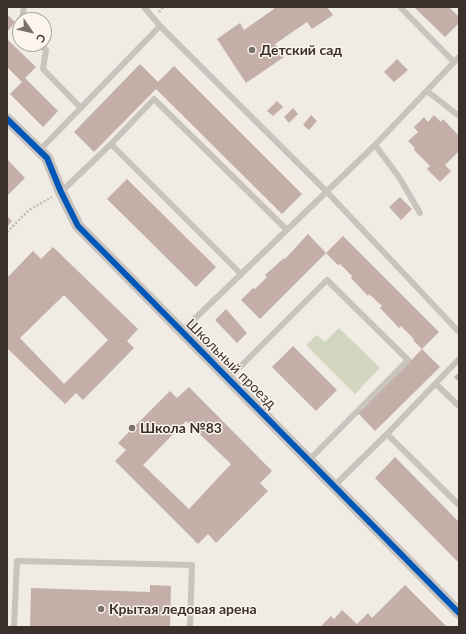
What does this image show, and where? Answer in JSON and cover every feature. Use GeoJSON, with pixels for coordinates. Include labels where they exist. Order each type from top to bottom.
{"type":"FeatureCollection","features":[{"type":"Feature","properties":{"kind":"street","name":"Школьный проезд"},"geometry":{"type":"LineString","coordinates":[[7,119],[47,158],[61,192],[78,226],[459,613]]}},
{"type":"Feature","properties":{"kind":"lane"},"geometry":{"type":"LineString","coordinates":[[144,7],[160,26],[327,192],[459,332]]}},
{"type":"Feature","properties":{"kind":"lane"},"geometry":{"type":"LineString","coordinates":[[182,331],[375,145],[457,60],[400,7]]}},
{"type":"Feature","properties":{"kind":"lane"},"geometry":{"type":"LineString","coordinates":[[39,151],[160,26]]}},
{"type":"Feature","properties":{"kind":"lane"},"geometry":{"type":"LineString","coordinates":[[46,52],[43,69],[81,108]]}},
{"type":"Feature","properties":{"kind":"lane"},"geometry":{"type":"LineString","coordinates":[[427,91],[459,116]]}},
{"type":"Feature","properties":{"kind":"lane"},"geometry":{"type":"LineString","coordinates":[[61,192],[111,144],[154,99],[287,230]]}},
{"type":"Feature","properties":{"kind":"lane"},"geometry":{"type":"LineString","coordinates":[[111,144],[241,274]]}},
{"type":"Feature","properties":{"kind":"lane"},"geometry":{"type":"LineString","coordinates":[[375,145],[399,177],[420,213]]}},
{"type":"Feature","properties":{"kind":"lane"},"geometry":{"type":"LineString","coordinates":[[229,378],[327,280],[408,360],[309,460]]}},
{"type":"Feature","properties":{"kind":"lane"},"geometry":{"type":"LineString","coordinates":[[334,486],[387,434],[459,359]]}},
{"type":"Feature","properties":{"kind":"lane"},"geometry":{"type":"LineString","coordinates":[[436,384],[459,406]]}},
{"type":"Feature","properties":{"kind":"lane"},"geometry":{"type":"LineString","coordinates":[[387,434],[459,505]]}},
{"type":"Feature","properties":{"kind":"lane"},"geometry":{"type":"LineString","coordinates":[[14,627],[17,561],[192,565],[190,627]]}},
{"type":"Feature","properties":{"kind":"path"},"geometry":{"type":"LineString","coordinates":[[7,232],[29,210],[61,192]]}},
{"type":"Feature","properties":{"kind":"green space"},"geometry":{"type":"Polygon","coordinates":[[[339,328],[380,368],[355,394],[306,345],[317,335],[325,342],[339,328]]]}},
{"type":"Feature","properties":{"kind":"building","name":"Детский сад"},"geometry":{"type":"Polygon","coordinates":[[[273,7],[327,7],[333,15],[312,29],[307,22],[275,44],[284,57],[246,83],[217,39],[240,23],[244,30],[274,9],[273,7]]]}},
{"type":"Feature","properties":{"kind":"building"},"geometry":{"type":"Polygon","coordinates":[[[414,7],[449,7],[459,17],[459,23],[445,37],[414,7]]]}},
{"type":"Feature","properties":{"kind":"building"},"geometry":{"type":"Polygon","coordinates":[[[7,14],[12,19],[12,26],[7,32],[7,14]]]}},
{"type":"Feature","properties":{"kind":"building"},"geometry":{"type":"Polygon","coordinates":[[[7,39],[12,44],[12,52],[20,52],[36,67],[25,78],[58,111],[43,127],[10,94],[22,82],[7,67],[7,39]]]}},
{"type":"Feature","properties":{"kind":"building"},"geometry":{"type":"Polygon","coordinates":[[[397,59],[408,70],[394,82],[384,72],[397,59]]]}},
{"type":"Feature","properties":{"kind":"building"},"geometry":{"type":"Polygon","coordinates":[[[140,64],[158,82],[174,66],[302,194],[282,214],[156,89],[94,152],[74,132],[140,64]]]}},
{"type":"Feature","properties":{"kind":"building"},"geometry":{"type":"Polygon","coordinates":[[[277,101],[283,107],[273,116],[267,111],[277,101]]]}},
{"type":"Feature","properties":{"kind":"building"},"geometry":{"type":"Polygon","coordinates":[[[293,108],[298,114],[289,123],[284,117],[293,108]]]}},
{"type":"Feature","properties":{"kind":"building"},"geometry":{"type":"Polygon","coordinates":[[[311,115],[317,121],[309,130],[303,125],[311,115]]]}},
{"type":"Feature","properties":{"kind":"building"},"geometry":{"type":"Polygon","coordinates":[[[434,115],[441,122],[443,119],[459,136],[459,151],[445,165],[451,171],[440,182],[427,169],[430,166],[414,150],[415,148],[408,141],[418,132],[414,127],[424,117],[428,122],[434,115]]]}},
{"type":"Feature","properties":{"kind":"building"},"geometry":{"type":"Polygon","coordinates":[[[7,159],[25,178],[7,196],[7,159]]]}},
{"type":"Feature","properties":{"kind":"building"},"geometry":{"type":"Polygon","coordinates":[[[127,179],[216,267],[196,287],[107,199],[127,179]]]}},
{"type":"Feature","properties":{"kind":"building"},"geometry":{"type":"Polygon","coordinates":[[[400,197],[412,209],[401,220],[389,207],[400,197]]]}},
{"type":"Feature","properties":{"kind":"building"},"geometry":{"type":"Polygon","coordinates":[[[7,216],[12,221],[7,227],[7,216]]]}},
{"type":"Feature","properties":{"kind":"building"},"geometry":{"type":"Polygon","coordinates":[[[308,234],[326,253],[260,319],[241,300],[253,288],[255,289],[267,277],[265,275],[284,258],[285,259],[308,234]]]}},
{"type":"Feature","properties":{"kind":"building"},"geometry":{"type":"Polygon","coordinates":[[[343,236],[439,332],[422,349],[401,326],[399,328],[380,308],[382,306],[369,294],[368,296],[340,264],[338,265],[326,253],[343,236]]]}},
{"type":"Feature","properties":{"kind":"building"},"geometry":{"type":"Polygon","coordinates":[[[53,247],[138,329],[127,341],[134,348],[83,400],[76,393],[65,404],[7,348],[7,278],[33,251],[41,259],[53,247]],[[64,295],[20,338],[64,384],[108,340],[64,295]]]}},
{"type":"Feature","properties":{"kind":"building"},"geometry":{"type":"Polygon","coordinates":[[[226,309],[247,333],[237,343],[215,320],[226,309]]]}},
{"type":"Feature","properties":{"kind":"building"},"geometry":{"type":"Polygon","coordinates":[[[293,346],[337,390],[316,411],[272,367],[293,346]]]}},
{"type":"Feature","properties":{"kind":"building"},"geometry":{"type":"Polygon","coordinates":[[[422,349],[440,367],[375,431],[357,412],[400,372],[422,349]]]}},
{"type":"Feature","properties":{"kind":"building"},"geometry":{"type":"Polygon","coordinates":[[[459,372],[459,382],[454,377],[459,372]]]}},
{"type":"Feature","properties":{"kind":"building"},"geometry":{"type":"Polygon","coordinates":[[[189,387],[272,471],[260,483],[268,491],[216,543],[208,534],[198,544],[115,461],[126,450],[118,443],[170,391],[177,398],[189,387]],[[186,421],[143,465],[189,509],[231,464],[186,421]]]}},
{"type":"Feature","properties":{"kind":"building"},"geometry":{"type":"Polygon","coordinates":[[[395,457],[459,522],[459,563],[375,478],[395,457]]]}},
{"type":"Feature","properties":{"kind":"building","name":"Крытая ледовая арена"},"geometry":{"type":"Polygon","coordinates":[[[150,585],[171,586],[170,627],[30,627],[31,588],[150,592],[150,585]]]}},
{"type":"Feature","properties":{"kind":"building"},"geometry":{"type":"Polygon","coordinates":[[[405,585],[447,627],[321,626],[331,616],[334,619],[342,610],[357,624],[368,613],[372,618],[405,585]]]}},
{"type":"Feature","properties":{"kind":"cycle path"},"geometry":{"type":"LineString","coordinates":[[7,119],[47,158],[61,192],[78,226],[459,613]]}},
{"type":"Feature","properties":{"kind":"place","name":"Детский сад"},"geometry":{"type":"Point","coordinates":[252,50]}},
{"type":"Feature","properties":{"kind":"place","name":"Школа №83"},"geometry":{"type":"Point","coordinates":[132,428]}},
{"type":"Feature","properties":{"kind":"place","name":"Крытая ледовая арена"},"geometry":{"type":"Point","coordinates":[101,609]}}]}
